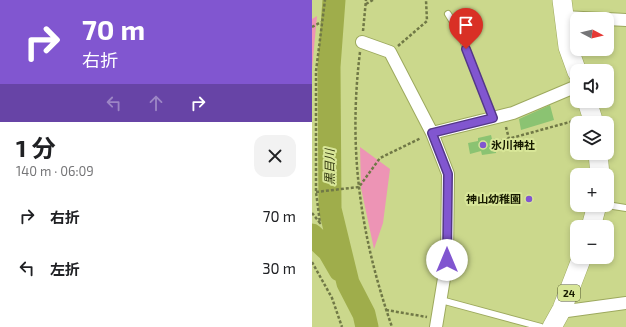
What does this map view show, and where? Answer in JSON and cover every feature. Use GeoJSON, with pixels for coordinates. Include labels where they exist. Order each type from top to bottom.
{"type":"FeatureCollection","features":[{"type":"Feature","properties":{"kind":"main road"},"geometry":{"type":"LineString","coordinates":[[563,8],[568,48],[574,64]]}},
{"type":"Feature","properties":{"kind":"main road","name":"24"},"geometry":{"type":"LineString","coordinates":[[552,327],[562,309],[579,264]]}},
{"type":"Feature","properties":{"kind":"street"},"geometry":{"type":"LineString","coordinates":[[563,8],[578,12]]}},
{"type":"Feature","properties":{"kind":"street"},"geometry":{"type":"LineString","coordinates":[[614,19],[626,20]]}},
{"type":"Feature","properties":{"kind":"street"},"geometry":{"type":"LineString","coordinates":[[362,42],[390,52],[432,133],[448,174],[447,260],[436,323]]}},
{"type":"Feature","properties":{"kind":"street"},"geometry":{"type":"LineString","coordinates":[[432,133],[513,112],[570,89]]}},
{"type":"Feature","properties":{"kind":"street"},"geometry":{"type":"LineString","coordinates":[[562,309],[567,311],[626,303]]}},
{"type":"Feature","properties":{"kind":"lane"},"geometry":{"type":"LineString","coordinates":[[448,14],[461,35],[493,118]]}},
{"type":"Feature","properties":{"kind":"lane"},"geometry":{"type":"LineString","coordinates":[[614,206],[626,208]]}},
{"type":"Feature","properties":{"kind":"lane"},"geometry":{"type":"LineString","coordinates":[[441,300],[541,327]]}},
{"type":"Feature","properties":{"kind":"path"},"geometry":{"type":"LineString","coordinates":[[312,213],[320,223],[316,192],[316,87],[325,0]]}},
{"type":"Feature","properties":{"kind":"path"},"geometry":{"type":"LineString","coordinates":[[366,0],[354,108],[359,188],[368,246],[392,327]]}},
{"type":"Feature","properties":{"kind":"path"},"geometry":{"type":"LineString","coordinates":[[366,4],[373,0]]}},
{"type":"Feature","properties":{"kind":"path"},"geometry":{"type":"LineString","coordinates":[[390,52],[428,21],[426,0]]}},
{"type":"Feature","properties":{"kind":"path"},"geometry":{"type":"LineString","coordinates":[[312,27],[322,21]]}},
{"type":"Feature","properties":{"kind":"path"},"geometry":{"type":"LineString","coordinates":[[312,89],[316,87]]}},
{"type":"Feature","properties":{"kind":"path"},"geometry":{"type":"LineString","coordinates":[[497,142],[591,113]]}},
{"type":"Feature","properties":{"kind":"path"},"geometry":{"type":"LineString","coordinates":[[316,192],[359,188],[380,158],[432,133]]}},
{"type":"Feature","properties":{"kind":"path"},"geometry":{"type":"LineString","coordinates":[[312,262],[332,298],[342,327]]}},
{"type":"Feature","properties":{"kind":"path"},"geometry":{"type":"LineString","coordinates":[[386,310],[436,323]]}},
{"type":"Feature","properties":{"kind":"shaded area"},"geometry":{"type":"Polygon","coordinates":[[[317,16],[312,69],[312,19],[317,16]]]}},
{"type":"Feature","properties":{"kind":"shaded area"},"geometry":{"type":"Polygon","coordinates":[[[360,147],[390,169],[383,223],[374,249],[361,188],[360,147]]]}},
{"type":"Feature","properties":{"kind":"building"},"geometry":{"type":"Polygon","coordinates":[[[550,105],[554,120],[521,130],[519,119],[550,105]]]}},
{"type":"Feature","properties":{"kind":"building","name":"氷川神社"},"geometry":{"type":"Polygon","coordinates":[[[491,135],[492,139],[496,138],[498,147],[496,148],[496,153],[482,155],[481,151],[470,154],[468,143],[478,141],[478,138],[491,135]]]}},
{"type":"Feature","properties":{"kind":"waterway","name":"黒目川"},"geometry":{"type":"LineString","coordinates":[[334,0],[329,67],[330,209],[348,283],[364,314],[367,327]]}},
{"type":"Feature","properties":{"kind":"waterway"},"geometry":{"type":"LineString","coordinates":[[312,235],[329,251],[340,270]]}},
{"type":"Feature","properties":{"kind":"place","name":"氷川神社"},"geometry":{"type":"Point","coordinates":[483,145]}},
{"type":"Feature","properties":{"kind":"place","name":"神山幼稚園"},"geometry":{"type":"Point","coordinates":[529,199]}},
{"type":"Feature","properties":{"kind":"route"},"geometry":{"type":"LineString","coordinates":[[447,260],[448,174],[432,133],[493,118],[466,49]]}}]}
